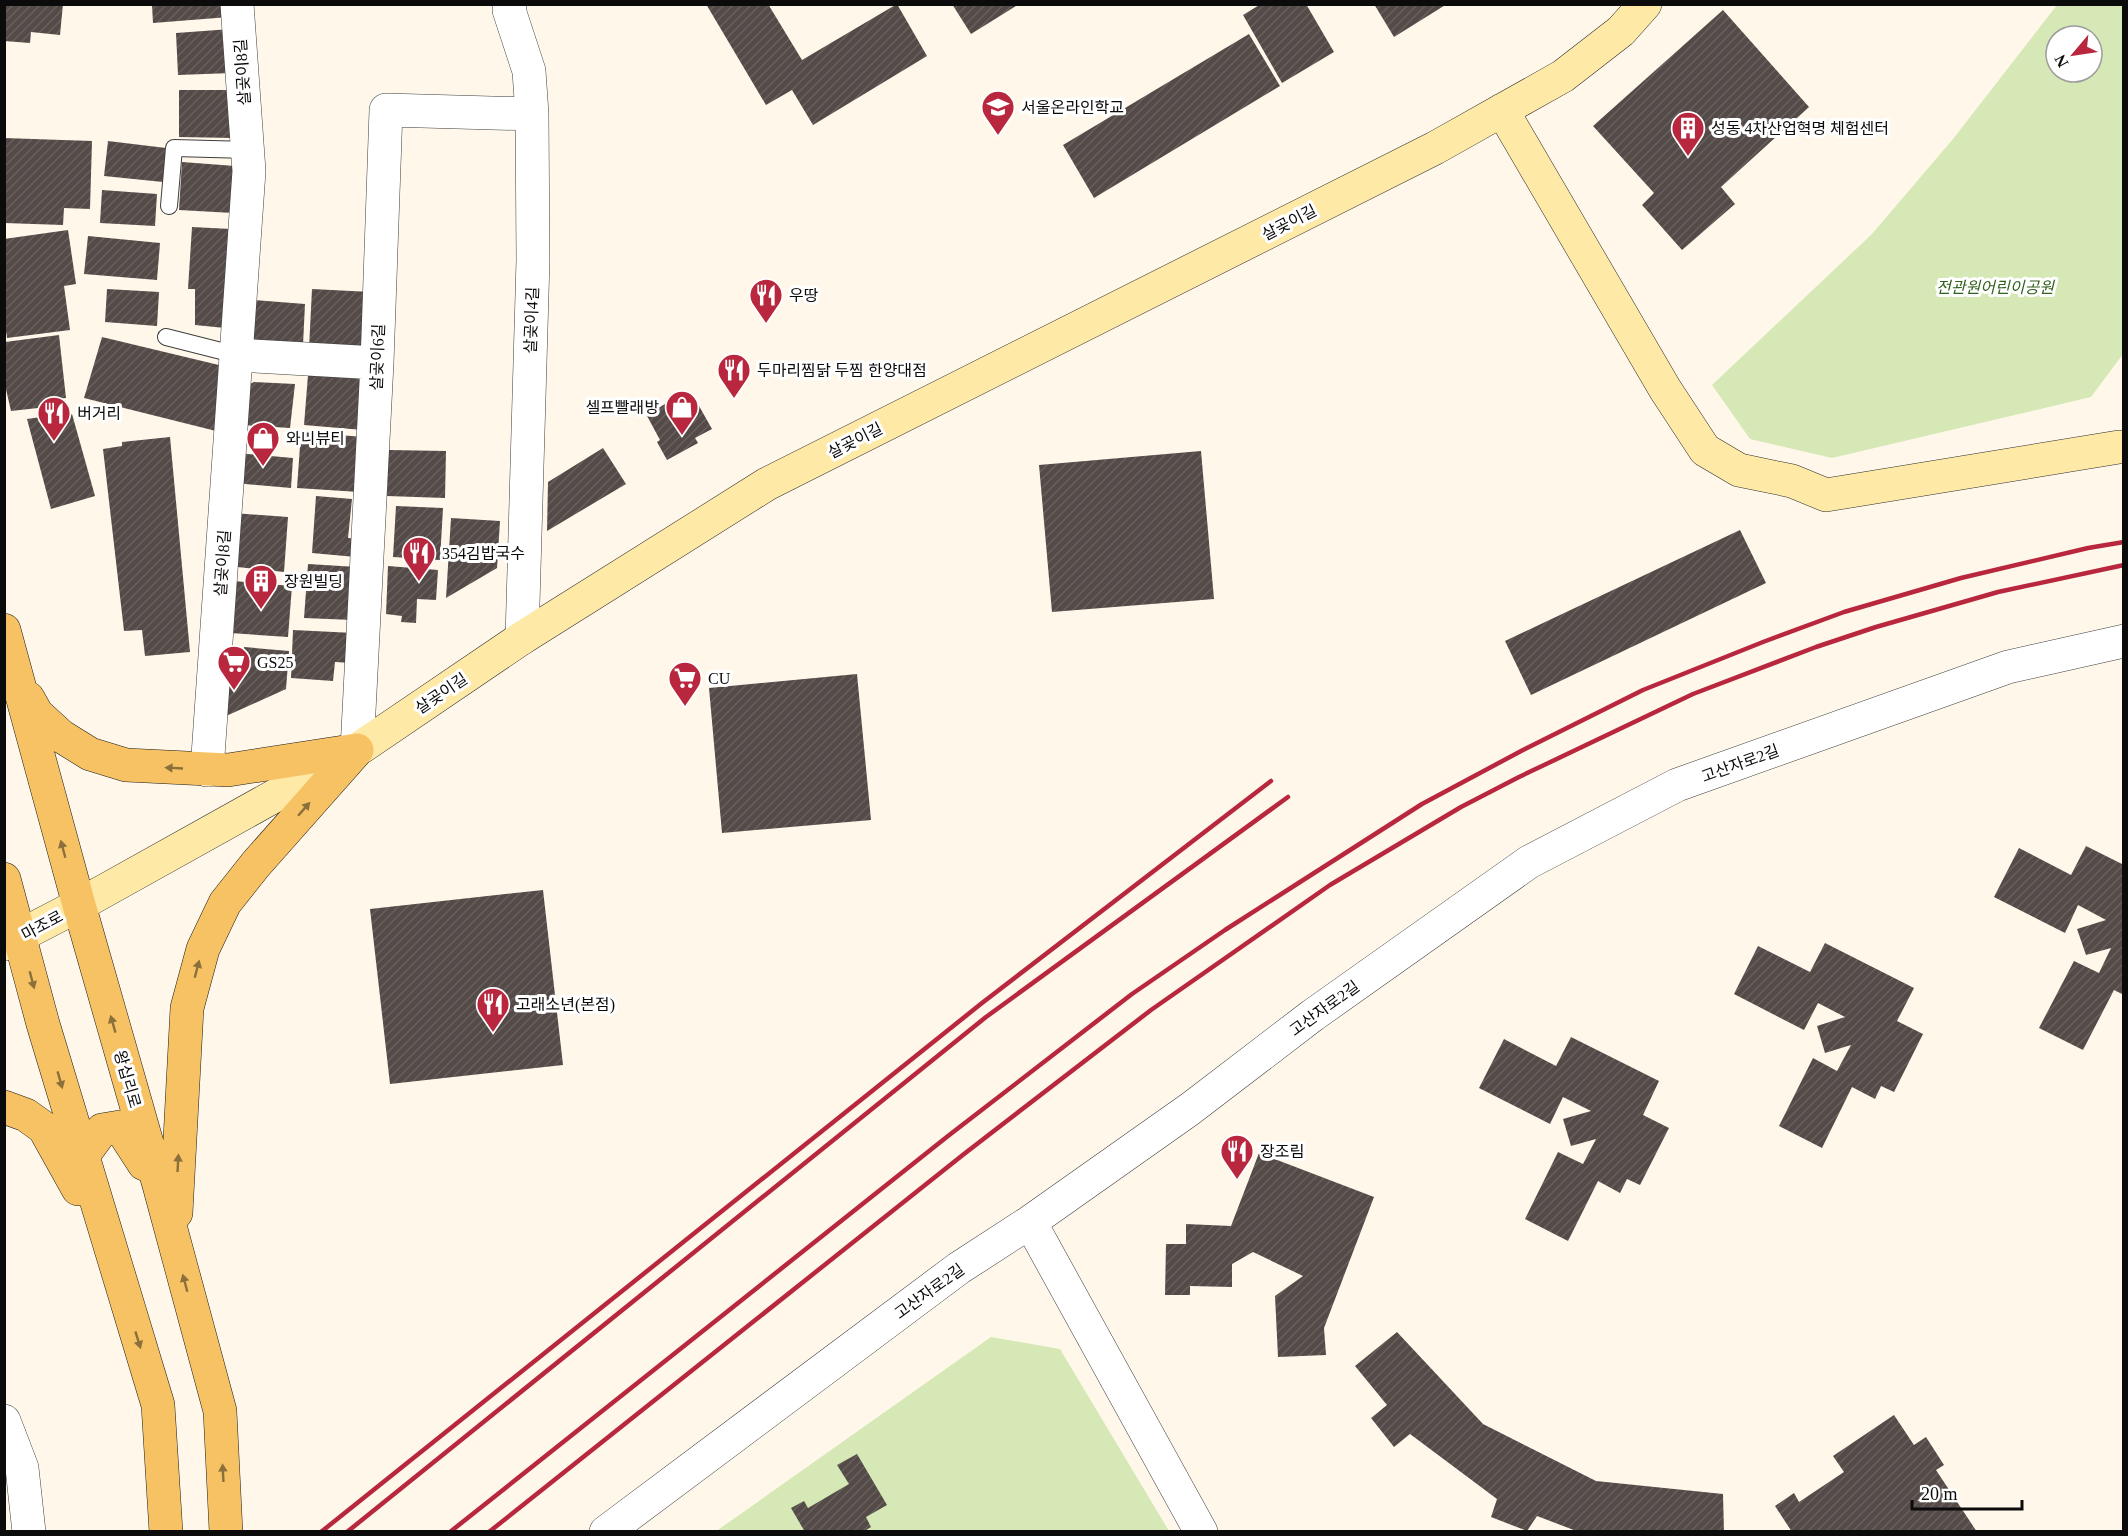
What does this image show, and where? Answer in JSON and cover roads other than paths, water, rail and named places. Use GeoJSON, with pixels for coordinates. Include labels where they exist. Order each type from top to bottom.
{"type":"FeatureCollection","features":[{"type":"Feature","properties":{"kind":"main road","name":"살곶이길"},"geometry":{"type":"LineString","coordinates":[[79,905],[357,750],[522,638],[767,484],[1435,148],[1563,75],[1621,31],[1645,4]]}},
{"type":"Feature","properties":{"kind":"main road"},"geometry":{"type":"LineString","coordinates":[[1502,110],[1676,406],[1705,450],[1739,470],[1792,481],[1826,495],[2122,445]]}},
{"type":"Feature","properties":{"kind":"main road","name":"왕십리로"},"geometry":{"type":"LineString","coordinates":[[4,630],[220,1411],[226,1532]]}},
{"type":"Feature","properties":{"kind":"main road"},"geometry":{"type":"LineString","coordinates":[[18,679],[37,714],[61,736],[90,754],[126,765],[228,770],[357,750]]}},
{"type":"Feature","properties":{"kind":"main road"},"geometry":{"type":"LineString","coordinates":[[174,1242],[186,1008],[202,949],[225,903],[256,864],[357,750]]}},
{"type":"Feature","properties":{"kind":"main road"},"geometry":{"type":"LineString","coordinates":[[4,879],[12,940],[82,1157],[158,1406],[166,1532]]}},
{"type":"Feature","properties":{"kind":"main road","name":"마조로"},"geometry":{"type":"LineString","coordinates":[[12,940],[79,905]]}},
{"type":"Feature","properties":{"kind":"main road"},"geometry":{"type":"LineString","coordinates":[[4,1107],[26,1114],[44,1128],[108,1244]]}},
{"type":"Feature","properties":{"kind":"main road"},"geometry":{"type":"LineString","coordinates":[[82,1157],[102,1130],[120,1127],[159,1185]]}},
{"type":"Feature","properties":{"kind":"street","name":"살곶이8길"},"geometry":{"type":"LineString","coordinates":[[207,770],[249,171],[237,4]]}},
{"type":"Feature","properties":{"kind":"street","name":"살곶이4길"},"geometry":{"type":"LineString","coordinates":[[510,4],[509,10],[529,71],[532,114],[533,260],[522,638]]}},
{"type":"Feature","properties":{"kind":"street","name":"살곶이6길"},"geometry":{"type":"LineString","coordinates":[[357,750],[378,363],[386,110],[532,114]]}},
{"type":"Feature","properties":{"kind":"street"},"geometry":{"type":"LineString","coordinates":[[237,356],[378,363]]}},
{"type":"Feature","properties":{"kind":"street","name":"고산자로2길"},"geometry":{"type":"LineString","coordinates":[[606,1532],[959,1268],[1030,1222],[1190,1109],[1313,1015],[1529,862],[1677,785],[2008,667],[2124,641]]}},
{"type":"Feature","properties":{"kind":"street"},"geometry":{"type":"LineString","coordinates":[[1030,1222],[1201,1532]]}},
{"type":"Feature","properties":{"kind":"street"},"geometry":{"type":"LineString","coordinates":[[4,1421],[22,1468],[29,1532]]}},
{"type":"Feature","properties":{"kind":"lane"},"geometry":{"type":"LineString","coordinates":[[170,206],[174,148],[248,150]]}},
{"type":"Feature","properties":{"kind":"lane"},"geometry":{"type":"LineString","coordinates":[[166,337],[237,356]]}},
{"type":"Feature","properties":{"kind":"railway"},"geometry":{"type":"LineString","coordinates":[[450,1532],[948,1136],[1132,994],[1225,930],[1422,804],[1643,690],[1763,642],[1844,612],[1961,578],[2088,548],[2124,542]]}},
{"type":"Feature","properties":{"kind":"railway"},"geometry":{"type":"LineString","coordinates":[[489,1532],[964,1154],[1151,1010],[1330,885],[1461,807],[1693,694],[1816,647],[1998,592],[2124,565]]}},
{"type":"Feature","properties":{"kind":"railway"},"geometry":{"type":"LineString","coordinates":[[321,1532],[982,1003],[1271,781]]}},
{"type":"Feature","properties":{"kind":"railway"},"geometry":{"type":"LineString","coordinates":[[347,1532],[986,1017],[1288,797]]}},
{"type":"Feature","properties":{"kind":"place","name":"서울온라인학교"},"geometry":{"type":"Point","coordinates":[998,136]}},
{"type":"Feature","properties":{"kind":"place","name":"성동 4차산업혁명 체험센터"},"geometry":{"type":"Point","coordinates":[1688,157]}},
{"type":"Feature","properties":{"kind":"place","name":"우땅"},"geometry":{"type":"Point","coordinates":[766,324]}},
{"type":"Feature","properties":{"kind":"place","name":"두마리찜닭 두찜 한양대점"},"geometry":{"type":"Point","coordinates":[734,399]}},
{"type":"Feature","properties":{"kind":"place","name":"셀프빨래방"},"geometry":{"type":"Point","coordinates":[682,436]}},
{"type":"Feature","properties":{"kind":"place","name":"버거리"},"geometry":{"type":"Point","coordinates":[54,442]}},
{"type":"Feature","properties":{"kind":"place","name":"와니뷰티"},"geometry":{"type":"Point","coordinates":[263,467]}},
{"type":"Feature","properties":{"kind":"place","name":"354김밥국수"},"geometry":{"type":"Point","coordinates":[419,582]}},
{"type":"Feature","properties":{"kind":"place","name":"장원빌딩"},"geometry":{"type":"Point","coordinates":[261,610]}},
{"type":"Feature","properties":{"kind":"place","name":"GS25"},"geometry":{"type":"Point","coordinates":[234,691]}},
{"type":"Feature","properties":{"kind":"place","name":"CU"},"geometry":{"type":"Point","coordinates":[685,707]}},
{"type":"Feature","properties":{"kind":"place","name":"고래소년(본점)"},"geometry":{"type":"Point","coordinates":[493,1033]}},
{"type":"Feature","properties":{"kind":"place","name":"장조림"},"geometry":{"type":"Point","coordinates":[1237,1180]}},
{"type":"Feature","properties":{"kind":"park label","name":"전관원어린이공원"},"geometry":{"type":"Point","coordinates":[1995,287]}}]}
